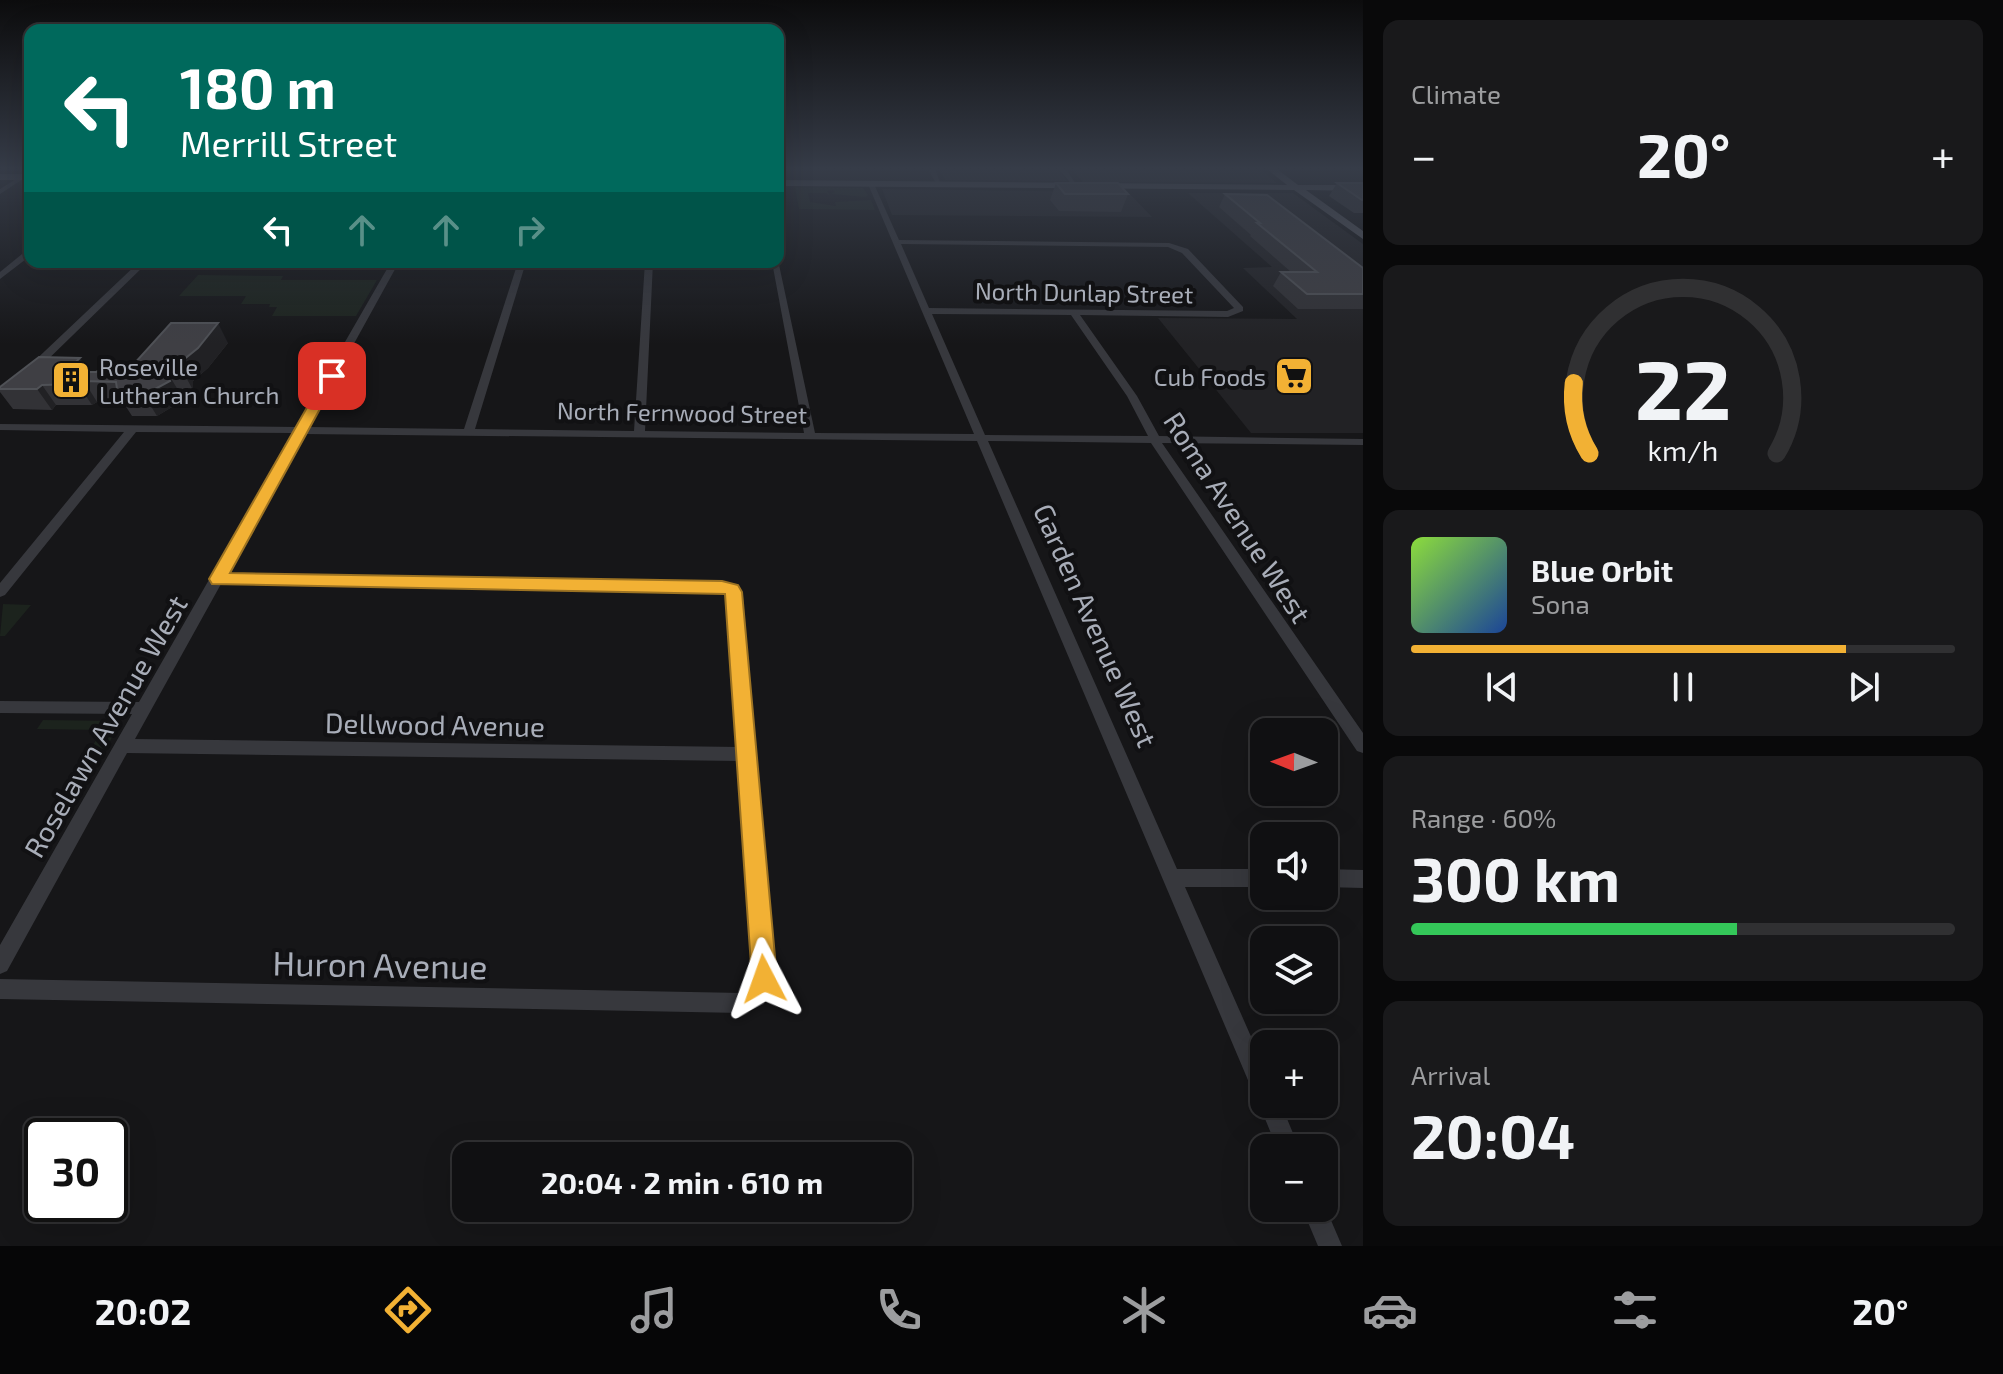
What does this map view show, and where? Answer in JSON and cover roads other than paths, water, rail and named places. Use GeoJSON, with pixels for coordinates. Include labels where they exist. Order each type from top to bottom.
{"type":"FeatureCollection","features":[{"type":"Feature","properties":{"kind":"street","name":"Garden Avenue West"},"geometry":{"type":"LineString","coordinates":[[890,227],[1250,1058]]}},
{"type":"Feature","properties":{"kind":"street","name":"North Dunlap Street"},"geometry":{"type":"LineString","coordinates":[[896,242],[1176,247],[1185,251],[1240,311],[927,311]]}},
{"type":"Feature","properties":{"kind":"street"},"geometry":{"type":"LineString","coordinates":[[0,276],[24,257]]}},
{"type":"Feature","properties":{"kind":"street"},"geometry":{"type":"LineString","coordinates":[[21,380],[138,268]]}},
{"type":"Feature","properties":{"kind":"street","name":"Roselawn Avenue West"},"geometry":{"type":"LineString","coordinates":[[0,964],[392,268]]}},
{"type":"Feature","properties":{"kind":"street"},"geometry":{"type":"LineString","coordinates":[[469,431],[520,268]]}},
{"type":"Feature","properties":{"kind":"street"},"geometry":{"type":"LineString","coordinates":[[639,433],[649,268]]}},
{"type":"Feature","properties":{"kind":"street"},"geometry":{"type":"LineString","coordinates":[[777,268],[810,435]]}},
{"type":"Feature","properties":{"kind":"street","name":"Roma Avenue West"},"geometry":{"type":"LineString","coordinates":[[1074,313],[1132,396],[1153,439],[1363,746]]}},
{"type":"Feature","properties":{"kind":"street","name":"North Fernwood Street"},"geometry":{"type":"LineString","coordinates":[[0,427],[1363,442]]}},
{"type":"Feature","properties":{"kind":"street"},"geometry":{"type":"LineString","coordinates":[[0,592],[133,428]]}},
{"type":"Feature","properties":{"kind":"street"},"geometry":{"type":"LineString","coordinates":[[218,579],[722,587],[736,596],[748,754]]}},
{"type":"Feature","properties":{"kind":"street"},"geometry":{"type":"LineString","coordinates":[[0,707],[144,708]]}},
{"type":"Feature","properties":{"kind":"street","name":"Dellwood Avenue"},"geometry":{"type":"LineString","coordinates":[[122,746],[748,754]]}},
{"type":"Feature","properties":{"kind":"street","name":"Huron Avenue"},"geometry":{"type":"LineString","coordinates":[[0,989],[742,1003],[757,997],[764,979],[748,754]]}},
{"type":"Feature","properties":{"kind":"street"},"geometry":{"type":"LineString","coordinates":[[1174,878],[1250,878]]}},
{"type":"Feature","properties":{"kind":"street"},"geometry":{"type":"LineString","coordinates":[[1338,878],[1363,879]]}},
{"type":"Feature","properties":{"kind":"street"},"geometry":{"type":"LineString","coordinates":[[1320,1222],[1330,1246]]}},
{"type":"Feature","properties":{"kind":"place","name":"Cub Foods"},"geometry":{"type":"Point","coordinates":[1294,376]}},
{"type":"Feature","properties":{"kind":"place","name":"Roseville Lutheran Church"},"geometry":{"type":"Point","coordinates":[71,380]}}]}
